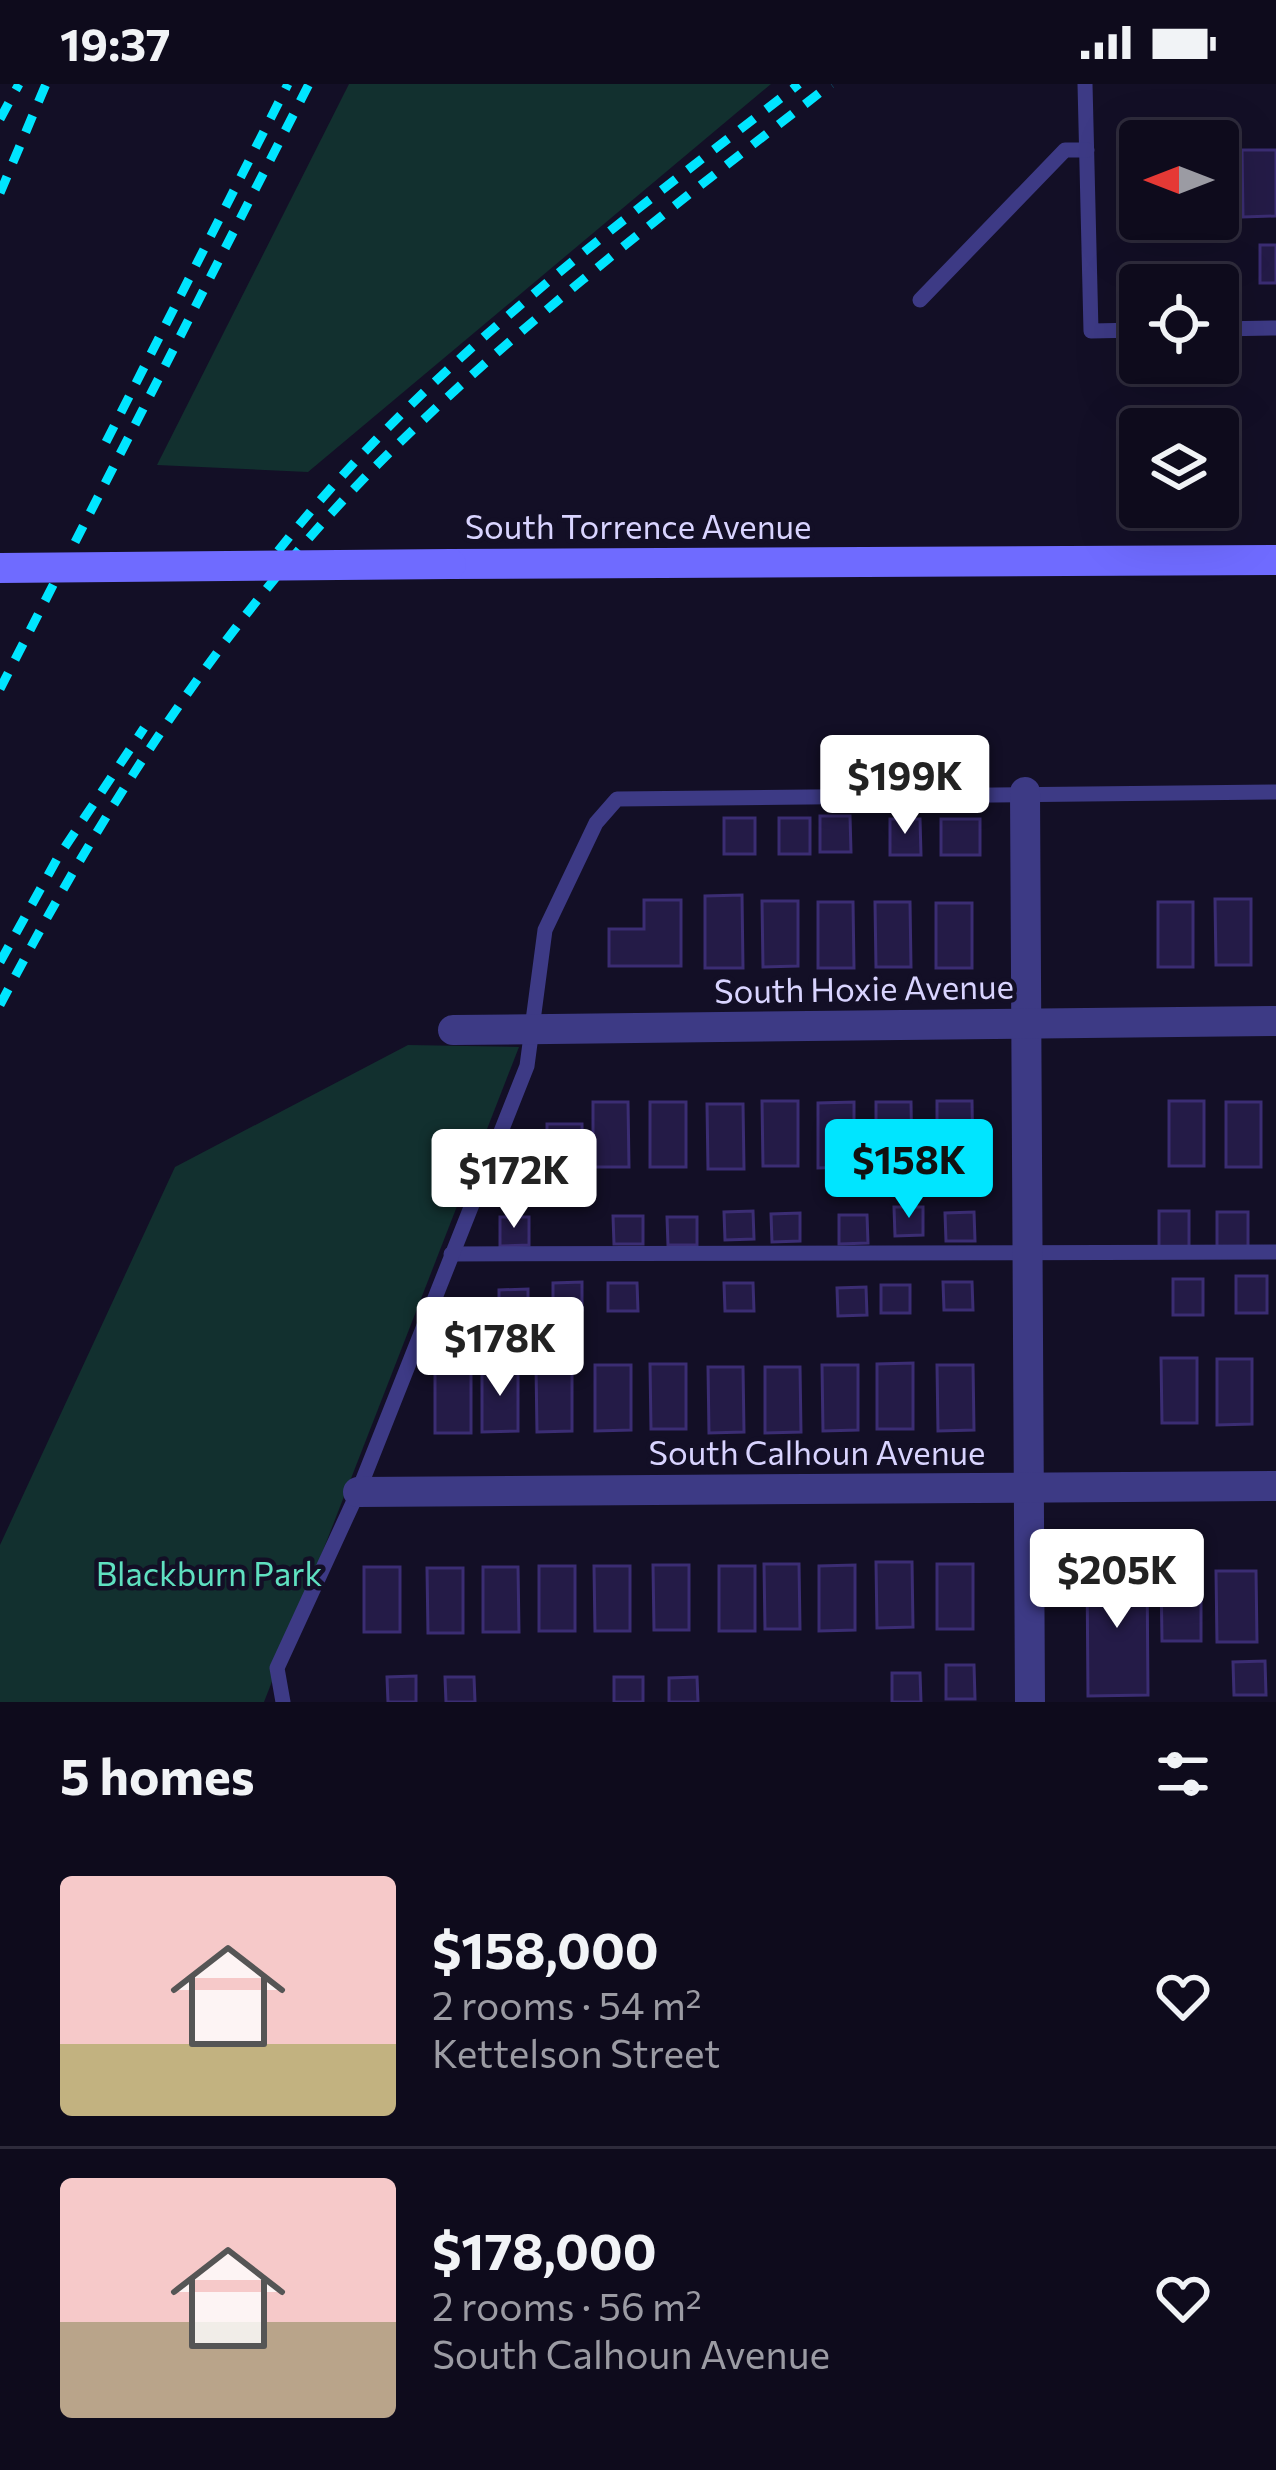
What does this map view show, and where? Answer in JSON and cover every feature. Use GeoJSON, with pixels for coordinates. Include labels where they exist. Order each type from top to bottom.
{"type":"FeatureCollection","features":[{"type":"Feature","properties":{"kind":"main road","name":"South Torrence Avenue"},"geometry":{"type":"LineString","coordinates":[[0,568],[1276,560]]}},
{"type":"Feature","properties":{"kind":"street"},"geometry":{"type":"LineString","coordinates":[[1025,792],[1030,1702]]}},
{"type":"Feature","properties":{"kind":"street","name":"South Hoxie Avenue"},"geometry":{"type":"LineString","coordinates":[[453,1030],[1276,1022]]}},
{"type":"Feature","properties":{"kind":"street","name":"South Calhoun Avenue"},"geometry":{"type":"LineString","coordinates":[[358,1492],[1276,1486]]}},
{"type":"Feature","properties":{"kind":"lane"},"geometry":{"type":"LineString","coordinates":[[1085,84],[1091,331],[1119,330]]}},
{"type":"Feature","properties":{"kind":"lane"},"geometry":{"type":"LineString","coordinates":[[920,300],[1065,150],[1087,150]]}},
{"type":"Feature","properties":{"kind":"lane"},"geometry":{"type":"LineString","coordinates":[[1239,329],[1276,328]]}},
{"type":"Feature","properties":{"kind":"lane"},"geometry":{"type":"LineString","coordinates":[[284,1702],[278,1668],[358,1492],[527,1066],[545,930],[596,824],[617,799],[1276,792]]}},
{"type":"Feature","properties":{"kind":"lane"},"geometry":{"type":"LineString","coordinates":[[451,1254],[1276,1252]]}},
{"type":"Feature","properties":{"kind":"green space"},"geometry":{"type":"Polygon","coordinates":[[[349,84],[771,84],[308,472],[157,465],[349,84]]]}},
{"type":"Feature","properties":{"kind":"green space","name":"Blackburn Park"},"geometry":{"type":"Polygon","coordinates":[[[408,1045],[519,1047],[264,1702],[0,1702],[0,1545],[175,1167],[408,1045]]]}},
{"type":"Feature","properties":{"kind":"building"},"geometry":{"type":"Polygon","coordinates":[[[1242,150],[1276,150],[1276,216],[1243,217],[1242,150]]]}},
{"type":"Feature","properties":{"kind":"building"},"geometry":{"type":"Polygon","coordinates":[[[1260,245],[1276,245],[1276,283],[1260,283],[1260,245]]]}},
{"type":"Feature","properties":{"kind":"building"},"geometry":{"type":"Polygon","coordinates":[[[820,816],[850,816],[851,852],[820,852],[820,816]]]}},
{"type":"Feature","properties":{"kind":"building"},"geometry":{"type":"Polygon","coordinates":[[[724,818],[755,818],[755,854],[724,854],[724,818]]]}},
{"type":"Feature","properties":{"kind":"building"},"geometry":{"type":"Polygon","coordinates":[[[779,818],[810,818],[810,854],[779,854],[779,818]]]}},
{"type":"Feature","properties":{"kind":"building"},"geometry":{"type":"Polygon","coordinates":[[[890,819],[920,819],[921,855],[890,855],[890,819]]]}},
{"type":"Feature","properties":{"kind":"building"},"geometry":{"type":"Polygon","coordinates":[[[941,819],[980,819],[980,855],[941,855],[941,819]]]}},
{"type":"Feature","properties":{"kind":"building"},"geometry":{"type":"Polygon","coordinates":[[[742,895],[743,968],[705,968],[705,896],[742,895]]]}},
{"type":"Feature","properties":{"kind":"building"},"geometry":{"type":"Polygon","coordinates":[[[1215,899],[1251,899],[1251,965],[1216,965],[1215,899]]]}},
{"type":"Feature","properties":{"kind":"building"},"geometry":{"type":"Polygon","coordinates":[[[644,900],[681,900],[681,966],[609,966],[609,929],[644,929],[644,900]]]}},
{"type":"Feature","properties":{"kind":"building"},"geometry":{"type":"Polygon","coordinates":[[[762,901],[798,901],[798,966],[763,967],[762,901]]]}},
{"type":"Feature","properties":{"kind":"building"},"geometry":{"type":"Polygon","coordinates":[[[818,902],[853,902],[854,968],[818,968],[818,902]]]}},
{"type":"Feature","properties":{"kind":"building"},"geometry":{"type":"Polygon","coordinates":[[[875,902],[910,902],[911,967],[876,967],[875,902]]]}},
{"type":"Feature","properties":{"kind":"building"},"geometry":{"type":"Polygon","coordinates":[[[1158,902],[1193,902],[1193,967],[1158,967],[1158,902]]]}},
{"type":"Feature","properties":{"kind":"building"},"geometry":{"type":"Polygon","coordinates":[[[936,903],[972,903],[972,968],[936,968],[936,903]]]}},
{"type":"Feature","properties":{"kind":"building"},"geometry":{"type":"Polygon","coordinates":[[[762,1101],[798,1101],[798,1166],[763,1166],[762,1101]]]}},
{"type":"Feature","properties":{"kind":"building"},"geometry":{"type":"Polygon","coordinates":[[[937,1101],[972,1101],[973,1166],[937,1166],[937,1101]]]}},
{"type":"Feature","properties":{"kind":"building"},"geometry":{"type":"Polygon","coordinates":[[[1169,1101],[1204,1101],[1204,1166],[1169,1166],[1169,1101]]]}},
{"type":"Feature","properties":{"kind":"building"},"geometry":{"type":"Polygon","coordinates":[[[593,1102],[628,1102],[629,1167],[593,1167],[593,1102]]]}},
{"type":"Feature","properties":{"kind":"building"},"geometry":{"type":"Polygon","coordinates":[[[650,1102],[686,1102],[686,1167],[650,1167],[650,1102]]]}},
{"type":"Feature","properties":{"kind":"building"},"geometry":{"type":"Polygon","coordinates":[[[854,1102],[854,1167],[818,1168],[818,1103],[854,1102]]]}},
{"type":"Feature","properties":{"kind":"building"},"geometry":{"type":"Polygon","coordinates":[[[876,1102],[911,1102],[912,1167],[876,1167],[876,1102]]]}},
{"type":"Feature","properties":{"kind":"building"},"geometry":{"type":"Polygon","coordinates":[[[1226,1102],[1261,1102],[1261,1167],[1226,1167],[1226,1102]]]}},
{"type":"Feature","properties":{"kind":"building"},"geometry":{"type":"Polygon","coordinates":[[[707,1104],[743,1104],[744,1169],[708,1169],[707,1104]]]}},
{"type":"Feature","properties":{"kind":"building"},"geometry":{"type":"Polygon","coordinates":[[[547,1124],[582,1124],[583,1190],[547,1190],[547,1124]]]}},
{"type":"Feature","properties":{"kind":"building"},"geometry":{"type":"Polygon","coordinates":[[[894,1207],[923,1207],[923,1235],[895,1236],[894,1207]]]}},
{"type":"Feature","properties":{"kind":"building"},"geometry":{"type":"Polygon","coordinates":[[[753,1211],[754,1239],[725,1240],[724,1212],[753,1211]]]}},
{"type":"Feature","properties":{"kind":"building"},"geometry":{"type":"Polygon","coordinates":[[[1159,1211],[1189,1211],[1189,1247],[1159,1247],[1159,1211]]]}},
{"type":"Feature","properties":{"kind":"building"},"geometry":{"type":"Polygon","coordinates":[[[974,1212],[975,1241],[946,1241],[945,1213],[974,1212]]]}},
{"type":"Feature","properties":{"kind":"building"},"geometry":{"type":"Polygon","coordinates":[[[1217,1212],[1248,1212],[1248,1248],[1217,1248],[1217,1212]]]}},
{"type":"Feature","properties":{"kind":"building"},"geometry":{"type":"Polygon","coordinates":[[[800,1213],[800,1241],[772,1242],[771,1214],[800,1213]]]}},
{"type":"Feature","properties":{"kind":"building"},"geometry":{"type":"Polygon","coordinates":[[[839,1215],[867,1215],[868,1243],[839,1244],[839,1215]]]}},
{"type":"Feature","properties":{"kind":"building"},"geometry":{"type":"Polygon","coordinates":[[[613,1216],[643,1216],[643,1244],[614,1244],[613,1216]]]}},
{"type":"Feature","properties":{"kind":"building"},"geometry":{"type":"Polygon","coordinates":[[[500,1217],[529,1217],[529,1245],[500,1246],[500,1217]]]}},
{"type":"Feature","properties":{"kind":"building"},"geometry":{"type":"Polygon","coordinates":[[[667,1217],[697,1217],[697,1245],[668,1245],[667,1217]]]}},
{"type":"Feature","properties":{"kind":"building"},"geometry":{"type":"Polygon","coordinates":[[[1236,1276],[1267,1276],[1267,1313],[1236,1313],[1236,1276]]]}},
{"type":"Feature","properties":{"kind":"building"},"geometry":{"type":"Polygon","coordinates":[[[1173,1279],[1203,1279],[1203,1315],[1173,1315],[1173,1279]]]}},
{"type":"Feature","properties":{"kind":"building"},"geometry":{"type":"Polygon","coordinates":[[[582,1282],[582,1310],[553,1311],[553,1283],[582,1282]]]}},
{"type":"Feature","properties":{"kind":"building"},"geometry":{"type":"Polygon","coordinates":[[[943,1282],[972,1282],[973,1310],[944,1310],[943,1282]]]}},
{"type":"Feature","properties":{"kind":"building"},"geometry":{"type":"Polygon","coordinates":[[[608,1283],[637,1283],[638,1311],[608,1311],[608,1283]]]}},
{"type":"Feature","properties":{"kind":"building"},"geometry":{"type":"Polygon","coordinates":[[[724,1283],[753,1283],[754,1311],[725,1311],[724,1283]]]}},
{"type":"Feature","properties":{"kind":"building"},"geometry":{"type":"Polygon","coordinates":[[[881,1285],[910,1285],[910,1313],[881,1313],[881,1285]]]}},
{"type":"Feature","properties":{"kind":"building"},"geometry":{"type":"Polygon","coordinates":[[[866,1287],[867,1315],[838,1316],[837,1288],[866,1287]]]}},
{"type":"Feature","properties":{"kind":"building"},"geometry":{"type":"Polygon","coordinates":[[[528,1289],[528,1318],[499,1318],[499,1290],[528,1289]]]}},
{"type":"Feature","properties":{"kind":"building"},"geometry":{"type":"Polygon","coordinates":[[[1161,1358],[1197,1358],[1197,1423],[1162,1423],[1161,1358]]]}},
{"type":"Feature","properties":{"kind":"building"},"geometry":{"type":"Polygon","coordinates":[[[1217,1359],[1252,1359],[1252,1424],[1217,1425],[1217,1359]]]}},
{"type":"Feature","properties":{"kind":"building"},"geometry":{"type":"Polygon","coordinates":[[[913,1363],[913,1429],[877,1429],[877,1364],[913,1363]]]}},
{"type":"Feature","properties":{"kind":"building"},"geometry":{"type":"Polygon","coordinates":[[[650,1364],[686,1364],[686,1429],[651,1429],[650,1364]]]}},
{"type":"Feature","properties":{"kind":"building"},"geometry":{"type":"Polygon","coordinates":[[[595,1365],[631,1365],[631,1430],[595,1431],[595,1365]]]}},
{"type":"Feature","properties":{"kind":"building"},"geometry":{"type":"Polygon","coordinates":[[[822,1365],[858,1365],[858,1430],[823,1431],[822,1365]]]}},
{"type":"Feature","properties":{"kind":"building"},"geometry":{"type":"Polygon","coordinates":[[[937,1365],[973,1365],[974,1430],[938,1431],[937,1365]]]}},
{"type":"Feature","properties":{"kind":"building"},"geometry":{"type":"Polygon","coordinates":[[[482,1366],[518,1366],[518,1431],[482,1432],[482,1366]]]}},
{"type":"Feature","properties":{"kind":"building"},"geometry":{"type":"Polygon","coordinates":[[[536,1366],[572,1366],[572,1431],[537,1432],[536,1366]]]}},
{"type":"Feature","properties":{"kind":"building"},"geometry":{"type":"Polygon","coordinates":[[[708,1367],[743,1367],[744,1432],[709,1433],[708,1367]]]}},
{"type":"Feature","properties":{"kind":"building"},"geometry":{"type":"Polygon","coordinates":[[[765,1367],[800,1367],[801,1432],[765,1433],[765,1367]]]}},
{"type":"Feature","properties":{"kind":"building"},"geometry":{"type":"Polygon","coordinates":[[[435,1368],[471,1368],[471,1433],[435,1433],[435,1368]]]}},
{"type":"Feature","properties":{"kind":"building"},"geometry":{"type":"Polygon","coordinates":[[[876,1562],[912,1562],[913,1627],[877,1628],[876,1562]]]}},
{"type":"Feature","properties":{"kind":"building"},"geometry":{"type":"Polygon","coordinates":[[[764,1564],[799,1564],[800,1629],[765,1629],[764,1564]]]}},
{"type":"Feature","properties":{"kind":"building"},"geometry":{"type":"Polygon","coordinates":[[[937,1564],[973,1564],[973,1629],[937,1629],[937,1564]]]}},
{"type":"Feature","properties":{"kind":"building"},"geometry":{"type":"Polygon","coordinates":[[[653,1565],[689,1565],[689,1630],[654,1630],[653,1565]]]}},
{"type":"Feature","properties":{"kind":"building"},"geometry":{"type":"Polygon","coordinates":[[[855,1565],[855,1630],[819,1631],[819,1566],[855,1565]]]}},
{"type":"Feature","properties":{"kind":"building"},"geometry":{"type":"Polygon","coordinates":[[[539,1566],[575,1566],[575,1631],[539,1631],[539,1566]]]}},
{"type":"Feature","properties":{"kind":"building"},"geometry":{"type":"Polygon","coordinates":[[[594,1566],[630,1566],[630,1631],[595,1631],[594,1566]]]}},
{"type":"Feature","properties":{"kind":"building"},"geometry":{"type":"Polygon","coordinates":[[[719,1566],[755,1566],[755,1631],[719,1631],[719,1566]]]}},
{"type":"Feature","properties":{"kind":"building"},"geometry":{"type":"Polygon","coordinates":[[[1147,1566],[1148,1695],[1088,1696],[1087,1567],[1147,1566]]]}},
{"type":"Feature","properties":{"kind":"building"},"geometry":{"type":"Polygon","coordinates":[[[364,1567],[400,1567],[400,1632],[364,1632],[364,1567]]]}},
{"type":"Feature","properties":{"kind":"building"},"geometry":{"type":"Polygon","coordinates":[[[483,1567],[518,1567],[519,1632],[483,1632],[483,1567]]]}},
{"type":"Feature","properties":{"kind":"building"},"geometry":{"type":"Polygon","coordinates":[[[427,1568],[463,1568],[463,1633],[428,1633],[427,1568]]]}},
{"type":"Feature","properties":{"kind":"building"},"geometry":{"type":"Polygon","coordinates":[[[1201,1569],[1201,1641],[1162,1641],[1161,1570],[1201,1569]]]}},
{"type":"Feature","properties":{"kind":"building"},"geometry":{"type":"Polygon","coordinates":[[[1216,1571],[1256,1571],[1257,1642],[1217,1642],[1216,1571]]]}},
{"type":"Feature","properties":{"kind":"building"},"geometry":{"type":"Polygon","coordinates":[[[1265,1661],[1266,1695],[1234,1695],[1233,1662],[1265,1661]]]}},
{"type":"Feature","properties":{"kind":"building"},"geometry":{"type":"Polygon","coordinates":[[[946,1665],[974,1665],[975,1699],[946,1699],[946,1665]]]}},
{"type":"Feature","properties":{"kind":"building"},"geometry":{"type":"Polygon","coordinates":[[[892,1673],[920,1673],[921,1702],[892,1702],[892,1673]]]}},
{"type":"Feature","properties":{"kind":"building"},"geometry":{"type":"Polygon","coordinates":[[[416,1676],[416,1702],[388,1702],[387,1677],[416,1676]]]}},
{"type":"Feature","properties":{"kind":"building"},"geometry":{"type":"Polygon","coordinates":[[[445,1677],[474,1677],[475,1702],[446,1702],[445,1677]]]}},
{"type":"Feature","properties":{"kind":"building"},"geometry":{"type":"Polygon","coordinates":[[[614,1677],[643,1677],[643,1702],[614,1702],[614,1677]]]}},
{"type":"Feature","properties":{"kind":"building"},"geometry":{"type":"Polygon","coordinates":[[[697,1677],[698,1702],[669,1702],[669,1678],[697,1677]]]}},
{"type":"Feature","properties":{"kind":"railway"},"geometry":{"type":"LineString","coordinates":[[0,119],[19,84]]}},
{"type":"Feature","properties":{"kind":"railway"},"geometry":{"type":"LineString","coordinates":[[0,193],[46,84]]}},
{"type":"Feature","properties":{"kind":"railway"},"geometry":{"type":"LineString","coordinates":[[106,442],[288,84]]}},
{"type":"Feature","properties":{"kind":"railway"},"geometry":{"type":"LineString","coordinates":[[0,689],[309,84]]}},
{"type":"Feature","properties":{"kind":"railway"},"geometry":{"type":"LineString","coordinates":[[278,551],[335,484],[458,360],[591,246],[799,84]]}},
{"type":"Feature","properties":{"kind":"railway"},"geometry":{"type":"LineString","coordinates":[[0,1005],[80,860],[169,720],[322,523],[432,411],[542,313],[831,84]]}},
{"type":"Feature","properties":{"kind":"railway"},"geometry":{"type":"LineString","coordinates":[[0,962],[57,859],[144,728]]}}]}
